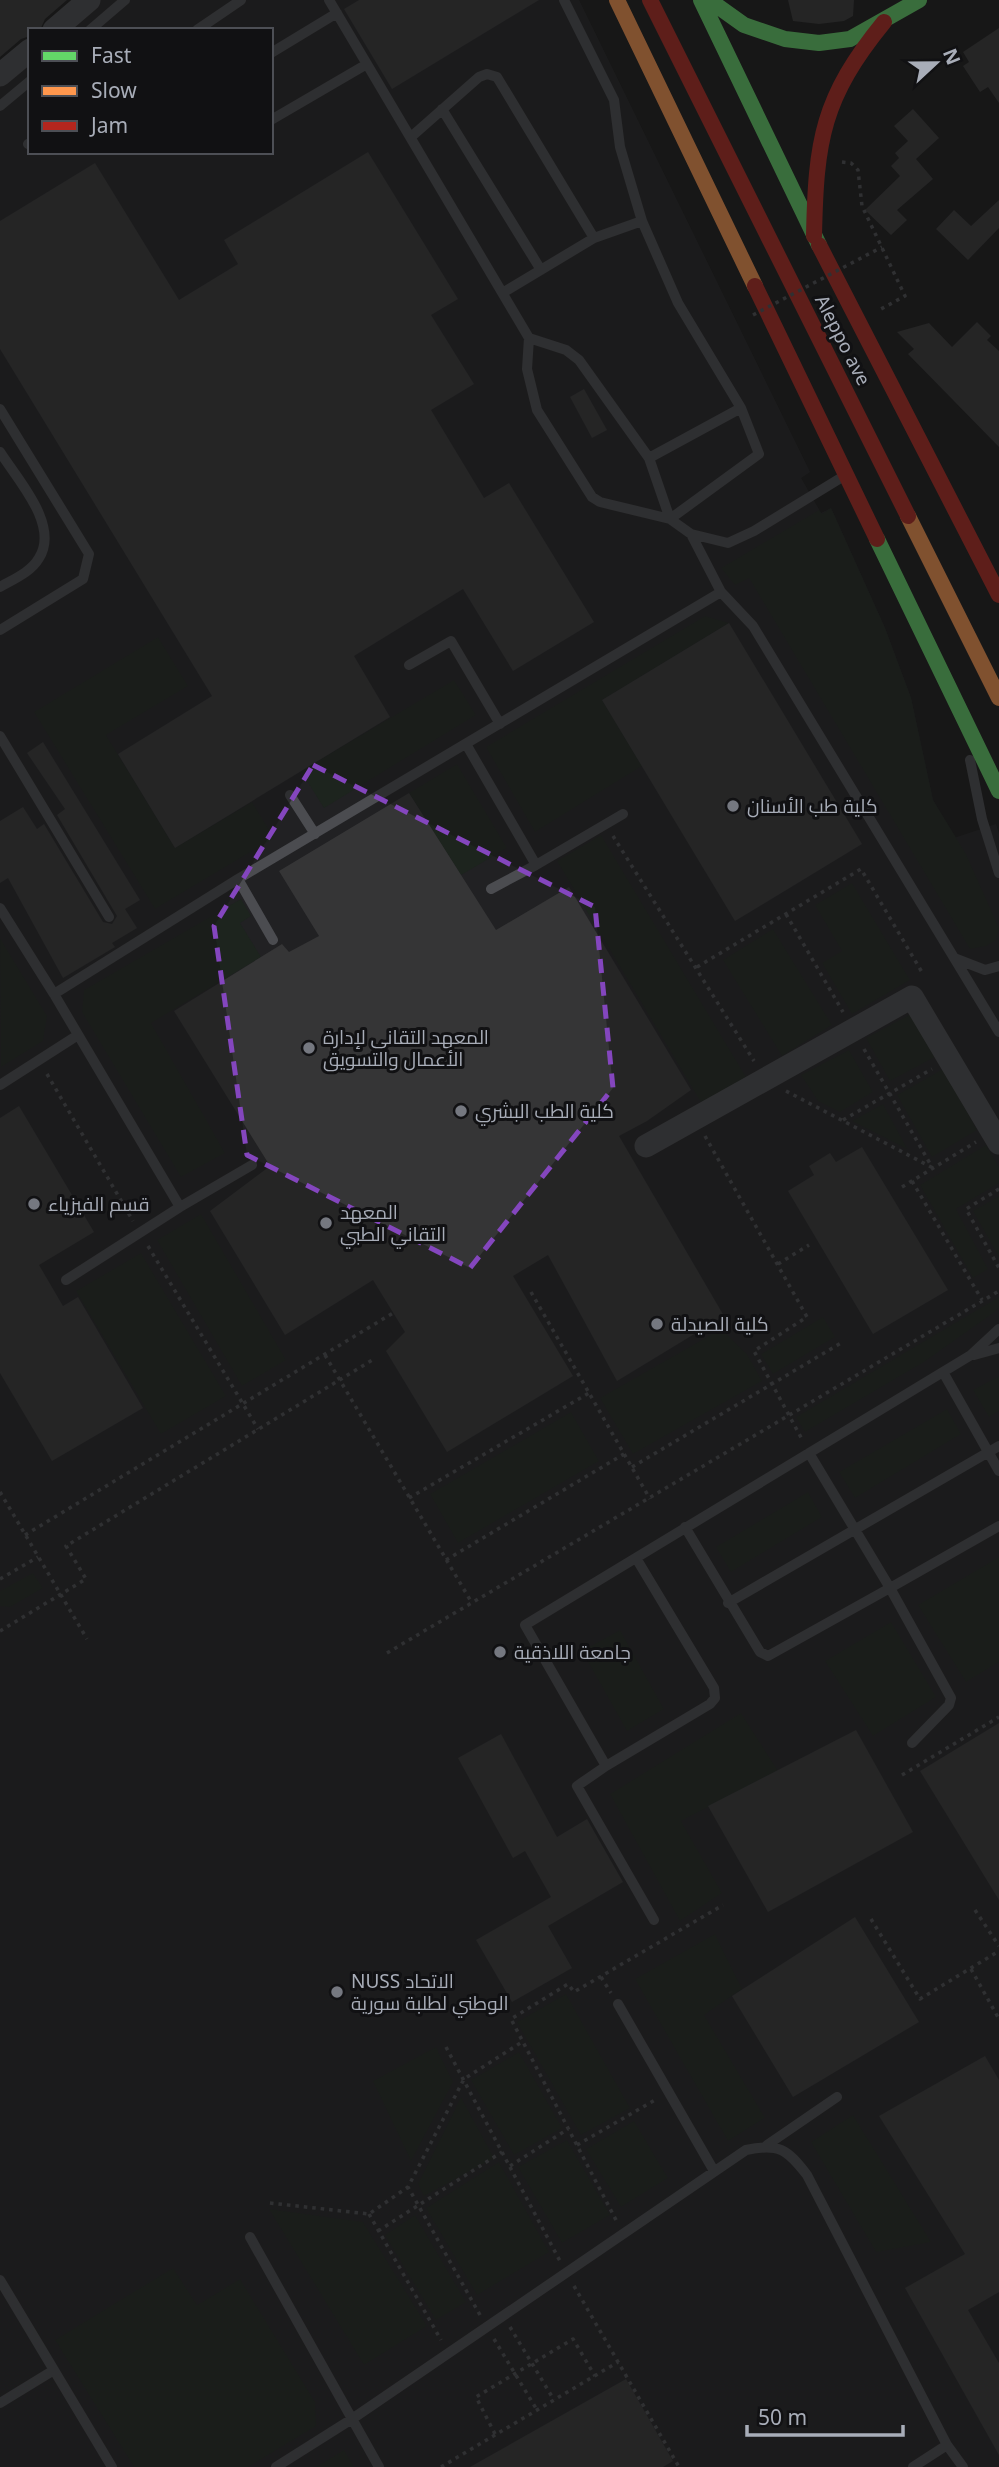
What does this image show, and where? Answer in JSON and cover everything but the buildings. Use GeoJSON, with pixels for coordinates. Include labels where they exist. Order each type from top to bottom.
{"type":"FeatureCollection","features":[{"type":"Feature","properties":{"kind":"main road"},"geometry":{"type":"LineString","coordinates":[[617,0],[999,791]]}},
{"type":"Feature","properties":{"kind":"main road","name":"Aleppo ave"},"geometry":{"type":"LineString","coordinates":[[650,0],[999,698]]}},
{"type":"Feature","properties":{"kind":"main road","name":"Aleppo ave"},"geometry":{"type":"LineString","coordinates":[[701,0],[814,236],[999,596]]}},
{"type":"Feature","properties":{"kind":"main road"},"geometry":{"type":"LineString","coordinates":[[709,0],[744,25],[785,39],[819,43],[850,39],[884,22],[917,0]]}},
{"type":"Feature","properties":{"kind":"main road"},"geometry":{"type":"LineString","coordinates":[[814,236],[815,162],[820,130],[838,84],[854,57],[884,22]]}},
{"type":"Feature","properties":{"kind":"street"},"geometry":{"type":"LineString","coordinates":[[56,28],[89,0]]}},
{"type":"Feature","properties":{"kind":"street"},"geometry":{"type":"LineString","coordinates":[[0,75],[28,52]]}},
{"type":"Feature","properties":{"kind":"street"},"geometry":{"type":"LineString","coordinates":[[646,1146],[912,997],[996,1138]]}},
{"type":"Feature","properties":{"kind":"lane"},"geometry":{"type":"LineString","coordinates":[[92,28],[125,0]]}},
{"type":"Feature","properties":{"kind":"lane"},"geometry":{"type":"LineString","coordinates":[[200,28],[242,0]]}},
{"type":"Feature","properties":{"kind":"lane"},"geometry":{"type":"LineString","coordinates":[[329,0],[529,338],[527,369],[537,410],[592,497],[600,502],[670,519],[691,534],[729,543],[754,531],[845,476]]}},
{"type":"Feature","properties":{"kind":"lane"},"geometry":{"type":"LineString","coordinates":[[564,0],[614,100],[620,147],[642,221],[678,303],[741,408],[758,448],[756,457],[670,519]]}},
{"type":"Feature","properties":{"kind":"lane"},"geometry":{"type":"LineString","coordinates":[[273,52],[337,13]]}},
{"type":"Feature","properties":{"kind":"lane"},"geometry":{"type":"LineString","coordinates":[[273,119],[367,64]]}},
{"type":"Feature","properties":{"kind":"lane"},"geometry":{"type":"LineString","coordinates":[[411,137],[479,77],[487,74],[497,77],[594,238]]}},
{"type":"Feature","properties":{"kind":"lane"},"geometry":{"type":"LineString","coordinates":[[0,106],[28,82]]}},
{"type":"Feature","properties":{"kind":"lane"},"geometry":{"type":"LineString","coordinates":[[442,109],[541,270]]}},
{"type":"Feature","properties":{"kind":"lane"},"geometry":{"type":"LineString","coordinates":[[504,292],[594,238],[642,221]]}},
{"type":"Feature","properties":{"kind":"lane"},"geometry":{"type":"LineString","coordinates":[[529,338],[566,350],[579,360],[649,458],[670,519]]}},
{"type":"Feature","properties":{"kind":"lane"},"geometry":{"type":"LineString","coordinates":[[649,458],[741,408]]}},
{"type":"Feature","properties":{"kind":"lane"},"geometry":{"type":"LineString","coordinates":[[0,410],[89,554],[83,579],[0,630]]}},
{"type":"Feature","properties":{"kind":"lane"},"geometry":{"type":"LineString","coordinates":[[0,452],[39,513],[46,537],[40,557],[28,570],[0,587]]}},
{"type":"Feature","properties":{"kind":"lane"},"geometry":{"type":"LineString","coordinates":[[691,534],[720,592],[753,626],[999,1032]]}},
{"type":"Feature","properties":{"kind":"lane"},"geometry":{"type":"LineString","coordinates":[[54,994],[238,879],[720,592]]}},
{"type":"Feature","properties":{"kind":"lane"},"geometry":{"type":"LineString","coordinates":[[409,665],[451,641],[500,723]]}},
{"type":"Feature","properties":{"kind":"lane"},"geometry":{"type":"LineString","coordinates":[[960,713],[982,819],[999,873]]}},
{"type":"Feature","properties":{"kind":"lane"},"geometry":{"type":"LineString","coordinates":[[0,736],[109,917]]}},
{"type":"Feature","properties":{"kind":"lane"},"geometry":{"type":"LineString","coordinates":[[466,744],[536,864]]}},
{"type":"Feature","properties":{"kind":"lane"},"geometry":{"type":"LineString","coordinates":[[290,795],[315,834]]}},
{"type":"Feature","properties":{"kind":"lane"},"geometry":{"type":"LineString","coordinates":[[491,889],[623,814]]}},
{"type":"Feature","properties":{"kind":"lane"},"geometry":{"type":"LineString","coordinates":[[238,879],[273,940]]}},
{"type":"Feature","properties":{"kind":"lane"},"geometry":{"type":"LineString","coordinates":[[0,908],[180,1207]]}},
{"type":"Feature","properties":{"kind":"lane"},"geometry":{"type":"LineString","coordinates":[[954,958],[985,970],[999,966]]}},
{"type":"Feature","properties":{"kind":"lane"},"geometry":{"type":"LineString","coordinates":[[0,1085],[78,1035]]}},
{"type":"Feature","properties":{"kind":"lane"},"geometry":{"type":"LineString","coordinates":[[66,1280],[180,1207],[252,1166]]}},
{"type":"Feature","properties":{"kind":"lane"},"geometry":{"type":"LineString","coordinates":[[607,1766],[525,1625],[971,1355],[999,1329]]}},
{"type":"Feature","properties":{"kind":"lane"},"geometry":{"type":"LineString","coordinates":[[971,1355],[999,1348]]}},
{"type":"Feature","properties":{"kind":"lane"},"geometry":{"type":"LineString","coordinates":[[943,1372],[994,1449],[999,1471]]}},
{"type":"Feature","properties":{"kind":"lane"},"geometry":{"type":"LineString","coordinates":[[728,1603],[994,1449]]}},
{"type":"Feature","properties":{"kind":"lane"},"geometry":{"type":"LineString","coordinates":[[809,1453],[890,1588],[951,1698],[949,1705],[912,1743]]}},
{"type":"Feature","properties":{"kind":"lane"},"geometry":{"type":"LineString","coordinates":[[685,1527],[728,1603],[760,1652],[768,1656],[999,1526]]}},
{"type":"Feature","properties":{"kind":"lane"},"geometry":{"type":"LineString","coordinates":[[636,1558],[714,1688],[715,1698],[710,1704],[577,1786],[654,1920]]}},
{"type":"Feature","properties":{"kind":"lane"},"geometry":{"type":"LineString","coordinates":[[618,2004],[714,2171]]}},
{"type":"Feature","properties":{"kind":"lane"},"geometry":{"type":"LineString","coordinates":[[276,2467],[294,2462],[486,2326],[714,2171],[746,2150],[768,2146],[837,2098]]}},
{"type":"Feature","properties":{"kind":"lane"},"geometry":{"type":"LineString","coordinates":[[768,2146],[789,2152],[807,2175],[947,2445],[963,2467]]}},
{"type":"Feature","properties":{"kind":"lane"},"geometry":{"type":"LineString","coordinates":[[250,2237],[379,2467]]}},
{"type":"Feature","properties":{"kind":"lane"},"geometry":{"type":"LineString","coordinates":[[0,2280],[112,2467]]}},
{"type":"Feature","properties":{"kind":"lane"},"geometry":{"type":"LineString","coordinates":[[0,2403],[54,2370]]}},
{"type":"Feature","properties":{"kind":"lane"},"geometry":{"type":"LineString","coordinates":[[913,2467],[947,2445]]}},
{"type":"Feature","properties":{"kind":"path"},"geometry":{"type":"LineString","coordinates":[[815,162],[846,162],[855,166],[862,206],[905,296],[858,321]]}},
{"type":"Feature","properties":{"kind":"path"},"geometry":{"type":"LineString","coordinates":[[753,315],[882,247]]}},
{"type":"Feature","properties":{"kind":"path"},"geometry":{"type":"LineString","coordinates":[[606,824],[765,1079],[933,1168]]}},
{"type":"Feature","properties":{"kind":"path"},"geometry":{"type":"LineString","coordinates":[[697,967],[861,869],[923,974]]}},
{"type":"Feature","properties":{"kind":"path"},"geometry":{"type":"LineString","coordinates":[[842,1121],[949,1059]]}},
{"type":"Feature","properties":{"kind":"path"},"geometry":{"type":"LineString","coordinates":[[696,1118],[807,1317],[754,1351],[809,1453]]}},
{"type":"Feature","properties":{"kind":"path"},"geometry":{"type":"LineString","coordinates":[[902,1188],[933,1168],[996,1138]]}},
{"type":"Feature","properties":{"kind":"path"},"geometry":{"type":"LineString","coordinates":[[912,1181],[982,1300]]}},
{"type":"Feature","properties":{"kind":"path"},"geometry":{"type":"LineString","coordinates":[[999,1189],[966,1209],[999,1268]]}},
{"type":"Feature","properties":{"kind":"path"},"geometry":{"type":"LineString","coordinates":[[778,1265],[809,1245]]}},
{"type":"Feature","properties":{"kind":"path"},"geometry":{"type":"LineString","coordinates":[[387,1653],[999,1290]]}},
{"type":"Feature","properties":{"kind":"path"},"geometry":{"type":"LineString","coordinates":[[531,1292],[650,1499]]}},
{"type":"Feature","properties":{"kind":"path"},"geometry":{"type":"LineString","coordinates":[[25,1535],[393,1313]]}},
{"type":"Feature","properties":{"kind":"path"},"geometry":{"type":"LineString","coordinates":[[632,1467],[841,1343]]}},
{"type":"Feature","properties":{"kind":"path"},"geometry":{"type":"LineString","coordinates":[[325,1354],[472,1603]]}},
{"type":"Feature","properties":{"kind":"path"},"geometry":{"type":"LineString","coordinates":[[0,1631],[86,1579],[66,1546],[374,1359]]}},
{"type":"Feature","properties":{"kind":"path"},"geometry":{"type":"LineString","coordinates":[[409,1497],[589,1393]]}},
{"type":"Feature","properties":{"kind":"path"},"geometry":{"type":"LineString","coordinates":[[446,1560],[624,1454]]}},
{"type":"Feature","properties":{"kind":"path"},"geometry":{"type":"LineString","coordinates":[[0,1492],[88,1639]]}},
{"type":"Feature","properties":{"kind":"path"},"geometry":{"type":"LineString","coordinates":[[0,1579],[38,1556]]}},
{"type":"Feature","properties":{"kind":"path"},"geometry":{"type":"LineString","coordinates":[[902,1775],[999,1717]]}},
{"type":"Feature","properties":{"kind":"path"},"geometry":{"type":"LineString","coordinates":[[623,2234],[510,2019],[568,1984],[574,1993],[723,1905]]}},
{"type":"Feature","properties":{"kind":"path"},"geometry":{"type":"LineString","coordinates":[[871,1919],[920,1999],[999,1949],[975,1910]]}},
{"type":"Feature","properties":{"kind":"path"},"geometry":{"type":"LineString","coordinates":[[970,1968],[999,2019]]}},
{"type":"Feature","properties":{"kind":"path"},"geometry":{"type":"LineString","coordinates":[[270,2203],[369,2214],[408,2187],[464,2080],[522,2042]]}},
{"type":"Feature","properties":{"kind":"path"},"geometry":{"type":"LineString","coordinates":[[446,2047],[566,2272],[679,2467]]}},
{"type":"Feature","properties":{"kind":"path"},"geometry":{"type":"LineString","coordinates":[[576,2146],[669,2092]]}},
{"type":"Feature","properties":{"kind":"path"},"geometry":{"type":"LineString","coordinates":[[510,2165],[568,2129]]}},
{"type":"Feature","properties":{"kind":"path"},"geometry":{"type":"LineString","coordinates":[[378,2231],[502,2152]]}},
{"type":"Feature","properties":{"kind":"path"},"geometry":{"type":"LineString","coordinates":[[408,2187],[537,2410]]}},
{"type":"Feature","properties":{"kind":"path"},"geometry":{"type":"LineString","coordinates":[[369,2214],[448,2353]]}},
{"type":"Feature","properties":{"kind":"path"},"geometry":{"type":"LineString","coordinates":[[503,2315],[554,2400]]}},
{"type":"Feature","properties":{"kind":"path"},"geometry":{"type":"LineString","coordinates":[[496,2435],[476,2397],[573,2339],[595,2376]]}},
{"type":"Feature","properties":{"kind":"path"},"geometry":{"type":"LineString","coordinates":[[441,2467],[618,2362]]}},
{"type":"Feature","properties":{"kind":"highlighted area"},"geometry":{"type":"Polygon","coordinates":[[[313,765],[595,907],[613,1088],[470,1268],[247,1155],[214,926],[313,765]]]}},
{"type":"Feature","properties":{"kind":"shaded area","name":"جامعة اللاذقية"},"geometry":{"type":"Polygon","coordinates":[[[91,0],[579,0],[810,472],[801,478],[821,513],[831,508],[885,628],[911,698],[933,800],[954,838],[996,824],[999,834],[999,2467],[0,2467],[0,75],[28,52],[28,154],[273,154],[273,28],[57,28],[91,0]]]}},
{"type":"Feature","properties":{"kind":"shaded area"},"geometry":{"type":"Polygon","coordinates":[[[831,508],[885,628],[911,698],[933,800],[966,854],[999,928],[996,940],[986,946],[970,949],[749,578],[735,585],[721,568],[819,510],[822,514],[831,508]]]}},
{"type":"Feature","properties":{"kind":"shaded area"},"geometry":{"type":"Polygon","coordinates":[[[705,616],[729,623],[602,700],[642,766],[535,832],[486,747],[705,616]]]}},
{"type":"Feature","properties":{"kind":"shaded area"},"geometry":{"type":"Polygon","coordinates":[[[158,637],[188,686],[106,735],[175,848],[252,802],[274,838],[155,909],[34,712],[158,637]]]}},
{"type":"Feature","properties":{"kind":"shaded area"},"geometry":{"type":"Polygon","coordinates":[[[454,680],[476,715],[324,808],[301,771],[454,680]]]}},
{"type":"Feature","properties":{"kind":"shaded area"},"geometry":{"type":"Polygon","coordinates":[[[457,764],[507,848],[461,875],[409,793],[457,764]]]}},
{"type":"Feature","properties":{"kind":"shaded area"},"geometry":{"type":"Polygon","coordinates":[[[601,835],[746,1077],[702,1104],[557,861],[601,835]]]}},
{"type":"Feature","properties":{"kind":"shaded area"},"geometry":{"type":"Polygon","coordinates":[[[852,883],[910,980],[852,1014],[822,963],[842,951],[815,905],[852,883]]]}},
{"type":"Feature","properties":{"kind":"shaded area"},"geometry":{"type":"Polygon","coordinates":[[[241,899],[251,916],[240,923],[261,957],[151,1023],[225,1153],[181,1177],[82,1012],[84,990],[241,899]]]}},
{"type":"Feature","properties":{"kind":"shaded area"},"geometry":{"type":"Polygon","coordinates":[[[773,929],[832,1025],[782,1056],[723,960],[773,929]]]}},
{"type":"Feature","properties":{"kind":"shaded area"},"geometry":{"type":"Polygon","coordinates":[[[0,938],[47,1016],[43,1041],[1,1067],[0,938]]]}},
{"type":"Feature","properties":{"kind":"shaded area"},"geometry":{"type":"Polygon","coordinates":[[[911,1014],[935,1057],[890,1081],[866,1038],[911,1014]]]}},
{"type":"Feature","properties":{"kind":"shaded area"},"geometry":{"type":"Polygon","coordinates":[[[849,1050],[873,1092],[840,1112],[818,1101],[801,1075],[849,1050]]]}},
{"type":"Feature","properties":{"kind":"shaded area"},"geometry":{"type":"Polygon","coordinates":[[[943,1069],[977,1130],[932,1157],[897,1095],[943,1069]]]}},
{"type":"Feature","properties":{"kind":"shaded area"},"geometry":{"type":"Polygon","coordinates":[[[883,1104],[908,1149],[852,1121],[883,1104]]]}},
{"type":"Feature","properties":{"kind":"shaded area"},"geometry":{"type":"Polygon","coordinates":[[[986,1145],[999,1167],[999,1183],[956,1209],[988,1269],[973,1278],[920,1185],[986,1145]]]}},
{"type":"Feature","properties":{"kind":"shaded area"},"geometry":{"type":"Polygon","coordinates":[[[999,1196],[999,1257],[973,1211],[999,1196]]]}},
{"type":"Feature","properties":{"kind":"shaded area"},"geometry":{"type":"Polygon","coordinates":[[[201,1214],[286,1360],[242,1386],[157,1240],[201,1214]]]}},
{"type":"Feature","properties":{"kind":"shaded area"},"geometry":{"type":"Polygon","coordinates":[[[141,1253],[226,1396],[161,1434],[76,1291],[141,1253]]]}},
{"type":"Feature","properties":{"kind":"shaded area"},"geometry":{"type":"Polygon","coordinates":[[[999,1297],[999,1308],[924,1362],[805,1432],[796,1417],[999,1297]]]}},
{"type":"Feature","properties":{"kind":"shaded area"},"geometry":{"type":"Polygon","coordinates":[[[823,1317],[835,1337],[773,1374],[761,1354],[823,1317]]]}},
{"type":"Feature","properties":{"kind":"shaded area"},"geometry":{"type":"Polygon","coordinates":[[[721,1329],[747,1354],[762,1381],[633,1454],[600,1398],[721,1329]]]}},
{"type":"Feature","properties":{"kind":"shaded area"},"geometry":{"type":"Polygon","coordinates":[[[999,1376],[999,1411],[989,1417],[973,1390],[999,1376]]]}},
{"type":"Feature","properties":{"kind":"shaded area"},"geometry":{"type":"Polygon","coordinates":[[[947,1409],[961,1434],[855,1498],[839,1472],[947,1409]]]}},
{"type":"Feature","properties":{"kind":"shaded area"},"geometry":{"type":"Polygon","coordinates":[[[571,1412],[599,1461],[458,1543],[430,1494],[571,1412]]]}},
{"type":"Feature","properties":{"kind":"shaded area"},"geometry":{"type":"Polygon","coordinates":[[[808,1492],[822,1517],[731,1572],[716,1547],[808,1492]]]}},
{"type":"Feature","properties":{"kind":"shaded area"},"geometry":{"type":"Polygon","coordinates":[[[999,1557],[999,1662],[966,1682],[918,1605],[999,1557]]]}},
{"type":"Feature","properties":{"kind":"shaded area"},"geometry":{"type":"Polygon","coordinates":[[[33,1573],[43,1588],[10,1607],[0,1606],[0,1591],[33,1573]]]}},
{"type":"Feature","properties":{"kind":"shaded area"},"geometry":{"type":"Polygon","coordinates":[[[891,1622],[936,1697],[873,1736],[825,1661],[891,1622]]]}},
{"type":"Feature","properties":{"kind":"shaded area"},"geometry":{"type":"Polygon","coordinates":[[[620,1630],[664,1709],[627,1731],[582,1651],[620,1630]]]}},
{"type":"Feature","properties":{"kind":"shaded area"},"geometry":{"type":"Polygon","coordinates":[[[741,1713],[778,1771],[681,1821],[722,1893],[680,1921],[610,1794],[741,1713]]]}},
{"type":"Feature","properties":{"kind":"shaded area"},"geometry":{"type":"Polygon","coordinates":[[[715,1934],[742,1989],[704,2015],[765,2118],[728,2141],[635,1979],[715,1934]]]}},
{"type":"Feature","properties":{"kind":"shaded area"},"geometry":{"type":"Polygon","coordinates":[[[566,1994],[630,2108],[581,2135],[517,2022],[566,1994]]]}},
{"type":"Feature","properties":{"kind":"shaded area"},"geometry":{"type":"Polygon","coordinates":[[[436,2047],[453,2082],[411,2161],[373,2081],[436,2047]]]}},
{"type":"Feature","properties":{"kind":"shaded area"},"geometry":{"type":"Polygon","coordinates":[[[519,2052],[562,2128],[514,2155],[471,2080],[519,2052]]]}},
{"type":"Feature","properties":{"kind":"shaded area"},"geometry":{"type":"Polygon","coordinates":[[[461,2097],[494,2158],[424,2196],[418,2184],[461,2097]]]}},
{"type":"Feature","properties":{"kind":"shaded area"},"geometry":{"type":"Polygon","coordinates":[[[853,2115],[931,2242],[876,2252],[811,2142],[853,2115]]]}},
{"type":"Feature","properties":{"kind":"shaded area"},"geometry":{"type":"Polygon","coordinates":[[[634,2121],[668,2178],[621,2207],[586,2149],[634,2121]]]}},
{"type":"Feature","properties":{"kind":"shaded area"},"geometry":{"type":"Polygon","coordinates":[[[567,2140],[610,2215],[562,2243],[518,2167],[567,2140]]]}},
{"type":"Feature","properties":{"kind":"shaded area"},"geometry":{"type":"Polygon","coordinates":[[[499,2162],[549,2252],[477,2295],[426,2208],[499,2162]]]}},
{"type":"Feature","properties":{"kind":"shaded area"},"geometry":{"type":"Polygon","coordinates":[[[269,2209],[363,2222],[427,2326],[364,2365],[269,2209]]]}},
{"type":"Feature","properties":{"kind":"shaded area"},"geometry":{"type":"Polygon","coordinates":[[[415,2215],[466,2302],[436,2320],[385,2235],[415,2215]]]}},
{"type":"Feature","properties":{"kind":"shaded area"},"geometry":{"type":"Polygon","coordinates":[[[173,2268],[197,2305],[240,2279],[315,2402],[316,2426],[248,2467],[134,2467],[55,2340],[173,2268]]]}},
{"type":"Feature","properties":{"kind":"shaded area"},"geometry":{"type":"Polygon","coordinates":[[[344,2450],[354,2467],[316,2467],[344,2450]]]}},
{"type":"Feature","properties":{"kind":"traffic: fast"},"geometry":{"type":"LineString","coordinates":[[701,0],[819,245]]}},
{"type":"Feature","properties":{"kind":"traffic: fast"},"geometry":{"type":"LineString","coordinates":[[709,0],[744,25],[785,39],[819,43],[850,39],[919,0]]}},
{"type":"Feature","properties":{"kind":"traffic: fast"},"geometry":{"type":"LineString","coordinates":[[877,539],[999,791]]}},
{"type":"Feature","properties":{"kind":"traffic: slow"},"geometry":{"type":"LineString","coordinates":[[617,0],[755,286]]}},
{"type":"Feature","properties":{"kind":"traffic: slow"},"geometry":{"type":"LineString","coordinates":[[908,516],[999,698]]}},
{"type":"Feature","properties":{"kind":"traffic: jam"},"geometry":{"type":"LineString","coordinates":[[650,0],[908,516]]}},
{"type":"Feature","properties":{"kind":"traffic: jam"},"geometry":{"type":"LineString","coordinates":[[814,236],[817,173],[826,122],[847,74],[884,22]]}},
{"type":"Feature","properties":{"kind":"traffic: jam"},"geometry":{"type":"LineString","coordinates":[[819,245],[999,595]]}},
{"type":"Feature","properties":{"kind":"traffic: jam"},"geometry":{"type":"LineString","coordinates":[[755,286],[877,539]]}},
{"type":"Feature","properties":{"kind":"place","name":"كلية طب الأسنان"},"geometry":{"type":"Point","coordinates":[733,806]}},
{"type":"Feature","properties":{"kind":"place","name":"المعهد التقاني لإدارة الأعمال والتسويق"},"geometry":{"type":"Point","coordinates":[309,1048]}},
{"type":"Feature","properties":{"kind":"place","name":"كلية الطب البشري"},"geometry":{"type":"Point","coordinates":[461,1111]}},
{"type":"Feature","properties":{"kind":"place","name":"قسم الفيزياء"},"geometry":{"type":"Point","coordinates":[34,1204]}},
{"type":"Feature","properties":{"kind":"place","name":"المعهد التقاني الطبي"},"geometry":{"type":"Point","coordinates":[326,1223]}},
{"type":"Feature","properties":{"kind":"place","name":"كلية الصيدلة"},"geometry":{"type":"Point","coordinates":[657,1324]}},
{"type":"Feature","properties":{"kind":"place","name":"جامعة اللاذقية"},"geometry":{"type":"Point","coordinates":[500,1652]}},
{"type":"Feature","properties":{"kind":"place","name":"NUSS الاتحاد الوطني لطلبة سورية"},"geometry":{"type":"Point","coordinates":[337,1992]}}]}
